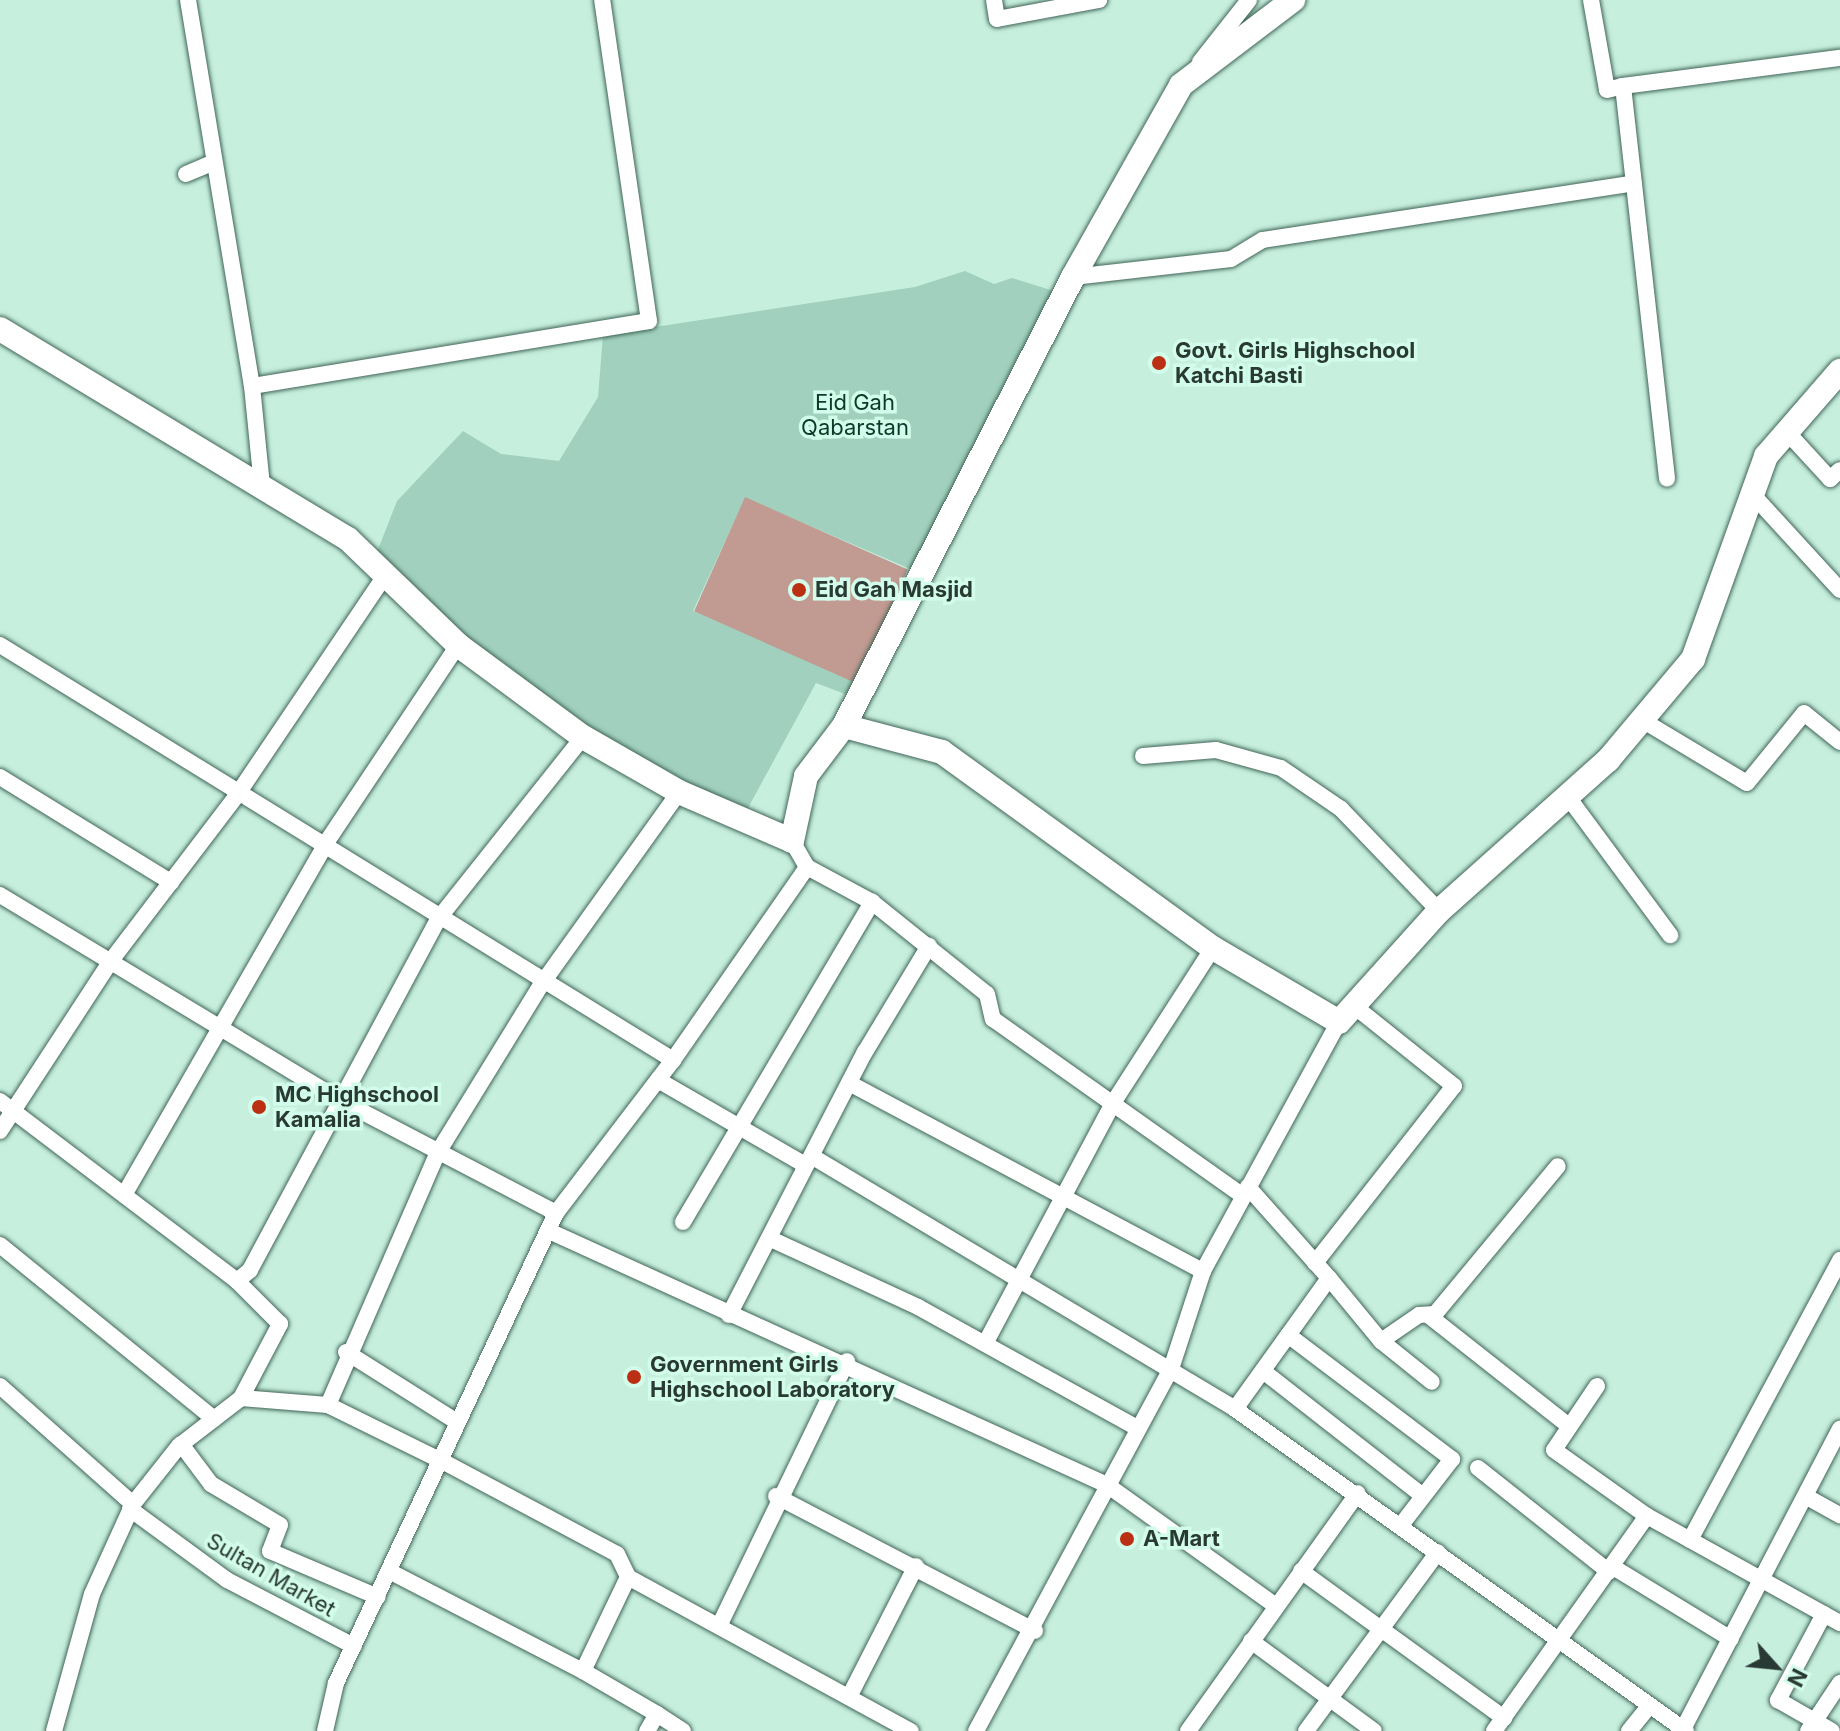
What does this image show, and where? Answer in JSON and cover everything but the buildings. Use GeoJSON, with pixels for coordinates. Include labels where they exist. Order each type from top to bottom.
{"type":"FeatureCollection","features":[{"type":"Feature","properties":{"kind":"street"},"geometry":{"type":"LineString","coordinates":[[188,0],[210,164],[252,386],[262,486]]}},
{"type":"Feature","properties":{"kind":"street"},"geometry":{"type":"LineString","coordinates":[[252,386],[649,321],[602,0]]}},
{"type":"Feature","properties":{"kind":"street"},"geometry":{"type":"LineString","coordinates":[[994,0],[997,19],[1099,0]]}},
{"type":"Feature","properties":{"kind":"street"},"geometry":{"type":"LineString","coordinates":[[792,841],[806,776],[844,726],[1073,277],[1181,85],[1249,0]]}},
{"type":"Feature","properties":{"kind":"street"},"geometry":{"type":"LineString","coordinates":[[1181,85],[1293,0]]}},
{"type":"Feature","properties":{"kind":"street"},"geometry":{"type":"LineString","coordinates":[[1591,0],[1607,90],[1840,58]]}},
{"type":"Feature","properties":{"kind":"street"},"geometry":{"type":"LineString","coordinates":[[1623,86],[1667,479]]}},
{"type":"Feature","properties":{"kind":"street"},"geometry":{"type":"LineString","coordinates":[[186,174],[210,164]]}},
{"type":"Feature","properties":{"kind":"street"},"geometry":{"type":"LineString","coordinates":[[1073,277],[1231,259],[1263,240],[1634,183]]}},
{"type":"Feature","properties":{"kind":"street"},"geometry":{"type":"LineString","coordinates":[[0,329],[348,539],[458,645],[583,737],[679,792],[792,841],[807,867],[872,902],[987,994],[993,1019],[1246,1192],[1329,1278],[1381,1341],[1432,1382]]}},
{"type":"Feature","properties":{"kind":"street"},"geometry":{"type":"LineString","coordinates":[[976,1731],[1035,1631],[1107,1485],[1171,1369],[1203,1271],[1346,1014],[1439,911],[1568,797],[1642,720],[1693,659],[1766,456],[1840,371]]}},
{"type":"Feature","properties":{"kind":"street"},"geometry":{"type":"LineString","coordinates":[[1787,432],[1830,479],[1840,470]]}},
{"type":"Feature","properties":{"kind":"street"},"geometry":{"type":"LineString","coordinates":[[1753,495],[1840,590]]}},
{"type":"Feature","properties":{"kind":"street"},"geometry":{"type":"LineString","coordinates":[[0,1131],[7,1105],[110,962],[237,795],[386,574]]}},
{"type":"Feature","properties":{"kind":"street"},"geometry":{"type":"LineString","coordinates":[[0,645],[237,795],[325,846],[541,985],[673,1060]]}},
{"type":"Feature","properties":{"kind":"street"},"geometry":{"type":"LineString","coordinates":[[124,1195],[325,846],[458,645]]}},
{"type":"Feature","properties":{"kind":"street"},"geometry":{"type":"LineString","coordinates":[[1642,720],[1747,783],[1804,713],[1840,742]]}},
{"type":"Feature","properties":{"kind":"street"},"geometry":{"type":"LineString","coordinates":[[844,726],[942,752],[1213,948],[1346,1014],[1454,1086],[1315,1263]]}},
{"type":"Feature","properties":{"kind":"street"},"geometry":{"type":"LineString","coordinates":[[237,1281],[250,1270],[338,1099],[439,918],[583,737]]}},
{"type":"Feature","properties":{"kind":"street"},"geometry":{"type":"LineString","coordinates":[[1143,756],[1216,750],[1281,768],[1341,809],[1439,911]]}},
{"type":"Feature","properties":{"kind":"street"},"geometry":{"type":"LineString","coordinates":[[0,777],[171,882]]}},
{"type":"Feature","properties":{"kind":"street"},"geometry":{"type":"LineString","coordinates":[[328,1405],[346,1352],[437,1154],[541,985],[679,792]]}},
{"type":"Feature","properties":{"kind":"street"},"geometry":{"type":"LineString","coordinates":[[1568,797],[1670,935]]}},
{"type":"Feature","properties":{"kind":"street"},"geometry":{"type":"LineString","coordinates":[[325,1731],[354,1646],[442,1461],[454,1420],[556,1213],[673,1060],[807,867]]}},
{"type":"Feature","properties":{"kind":"street"},"geometry":{"type":"LineString","coordinates":[[0,895],[338,1099],[437,1154],[556,1213]]}},
{"type":"Feature","properties":{"kind":"street"},"geometry":{"type":"LineString","coordinates":[[683,1222],[735,1127],[872,902]]}},
{"type":"Feature","properties":{"kind":"street"},"geometry":{"type":"LineString","coordinates":[[729,1315],[773,1240],[849,1083],[929,946]]}},
{"type":"Feature","properties":{"kind":"street"},"geometry":{"type":"LineString","coordinates":[[986,1342],[1060,1196],[1113,1103],[1213,948]]}},
{"type":"Feature","properties":{"kind":"street"},"geometry":{"type":"LineString","coordinates":[[658,1080],[735,1127],[809,1161],[1019,1280],[1235,1409],[1402,1524],[1558,1646],[1685,1730],[1840,1429]]}},
{"type":"Feature","properties":{"kind":"street"},"geometry":{"type":"LineString","coordinates":[[849,1083],[1203,1271]]}},
{"type":"Feature","properties":{"kind":"street"},"geometry":{"type":"LineString","coordinates":[[7,1105],[237,1281],[280,1324],[241,1398],[181,1444],[131,1506],[92,1594],[54,1731]]}},
{"type":"Feature","properties":{"kind":"street"},"geometry":{"type":"LineString","coordinates":[[1381,1341],[1428,1315],[1558,1166]]}},
{"type":"Feature","properties":{"kind":"street"},"geometry":{"type":"LineString","coordinates":[[549,1231],[729,1315],[847,1361],[1107,1485],[1276,1606]]}},
{"type":"Feature","properties":{"kind":"street"},"geometry":{"type":"LineString","coordinates":[[773,1240],[986,1342],[1137,1428]]}},
{"type":"Feature","properties":{"kind":"street"},"geometry":{"type":"LineString","coordinates":[[0,1245],[214,1419]]}},
{"type":"Feature","properties":{"kind":"street"},"geometry":{"type":"LineString","coordinates":[[1690,1540],[1840,1260]]}},
{"type":"Feature","properties":{"kind":"street"},"geometry":{"type":"LineString","coordinates":[[1235,1409],[1329,1278]]}},
{"type":"Feature","properties":{"kind":"street"},"geometry":{"type":"LineString","coordinates":[[1428,1315],[1569,1426]]}},
{"type":"Feature","properties":{"kind":"street"},"geometry":{"type":"LineString","coordinates":[[1288,1335],[1452,1459],[1402,1524]]}},
{"type":"Feature","properties":{"kind":"street"},"geometry":{"type":"LineString","coordinates":[[346,1352],[454,1420]]}},
{"type":"Feature","properties":{"kind":"street"},"geometry":{"type":"LineString","coordinates":[[720,1624],[776,1496],[847,1361]]}},
{"type":"Feature","properties":{"kind":"street"},"geometry":{"type":"LineString","coordinates":[[1263,1371],[1423,1496]]}},
{"type":"Feature","properties":{"kind":"street","name":"Sultan Market"},"geometry":{"type":"LineString","coordinates":[[0,1386],[131,1506],[227,1580],[354,1646]]}},
{"type":"Feature","properties":{"kind":"street"},"geometry":{"type":"LineString","coordinates":[[1597,1386],[1554,1450],[1647,1516],[1840,1623]]}},
{"type":"Feature","properties":{"kind":"street"},"geometry":{"type":"LineString","coordinates":[[241,1398],[328,1405],[442,1461],[617,1554],[628,1577],[720,1624],[911,1731]]}},
{"type":"Feature","properties":{"kind":"street"},"geometry":{"type":"LineString","coordinates":[[181,1444],[211,1484],[280,1525],[270,1551],[378,1597]]}},
{"type":"Feature","properties":{"kind":"street"},"geometry":{"type":"LineString","coordinates":[[1478,1468],[1611,1570],[1731,1639]]}},
{"type":"Feature","properties":{"kind":"street"},"geometry":{"type":"LineString","coordinates":[[1188,1731],[1358,1493]]}},
{"type":"Feature","properties":{"kind":"street"},"geometry":{"type":"LineString","coordinates":[[776,1496],[916,1566],[1035,1631]]}},
{"type":"Feature","properties":{"kind":"street"},"geometry":{"type":"LineString","coordinates":[[1807,1497],[1840,1515]]}},
{"type":"Feature","properties":{"kind":"street"},"geometry":{"type":"LineString","coordinates":[[1301,1571],[1382,1629],[1499,1724],[1558,1646],[1647,1516]]}},
{"type":"Feature","properties":{"kind":"street"},"geometry":{"type":"LineString","coordinates":[[1306,1731],[1438,1552]]}},
{"type":"Feature","properties":{"kind":"street"},"geometry":{"type":"LineString","coordinates":[[849,1697],[916,1566]]}},
{"type":"Feature","properties":{"kind":"street"},"geometry":{"type":"LineString","coordinates":[[389,1571],[583,1671],[683,1731]]}},
{"type":"Feature","properties":{"kind":"street"},"geometry":{"type":"LineString","coordinates":[[583,1671],[628,1577]]}},
{"type":"Feature","properties":{"kind":"street"},"geometry":{"type":"LineString","coordinates":[[1824,1614],[1778,1700],[1811,1726],[1832,1731]]}},
{"type":"Feature","properties":{"kind":"street"},"geometry":{"type":"LineString","coordinates":[[1251,1641],[1374,1731]]}},
{"type":"Feature","properties":{"kind":"street"},"geometry":{"type":"LineString","coordinates":[[1811,1726],[1840,1683]]}},
{"type":"Feature","properties":{"kind":"street"},"geometry":{"type":"LineString","coordinates":[[1629,1731],[1649,1706]]}},
{"type":"Feature","properties":{"kind":"street"},"geometry":{"type":"LineString","coordinates":[[647,1731],[657,1714]]}},
{"type":"Feature","properties":{"kind":"green space","name":"Eid Gah Qabarstan"},"geometry":{"type":"Polygon","coordinates":[[[965,271],[994,284],[1012,278],[1054,291],[915,571],[745,498],[693,611],[864,677],[853,697],[816,683],[748,808],[683,789],[575,724],[463,641],[375,557],[397,501],[463,431],[501,454],[559,461],[598,397],[603,335],[915,287],[965,271]]]}},
{"type":"Feature","properties":{"kind":"place","name":"Govt. Girls Highschool Katchi Basti"},"geometry":{"type":"Point","coordinates":[1159,363]}},
{"type":"Feature","properties":{"kind":"place","name":"Eid Gah Masjid"},"geometry":{"type":"Point","coordinates":[799,590]}},
{"type":"Feature","properties":{"kind":"place","name":"MC Highschool Kamalia"},"geometry":{"type":"Point","coordinates":[259,1107]}},
{"type":"Feature","properties":{"kind":"place","name":"Government Girls Highschool Laboratory"},"geometry":{"type":"Point","coordinates":[634,1377]}},
{"type":"Feature","properties":{"kind":"place","name":"A-Mart"},"geometry":{"type":"Point","coordinates":[1127,1539]}}]}
